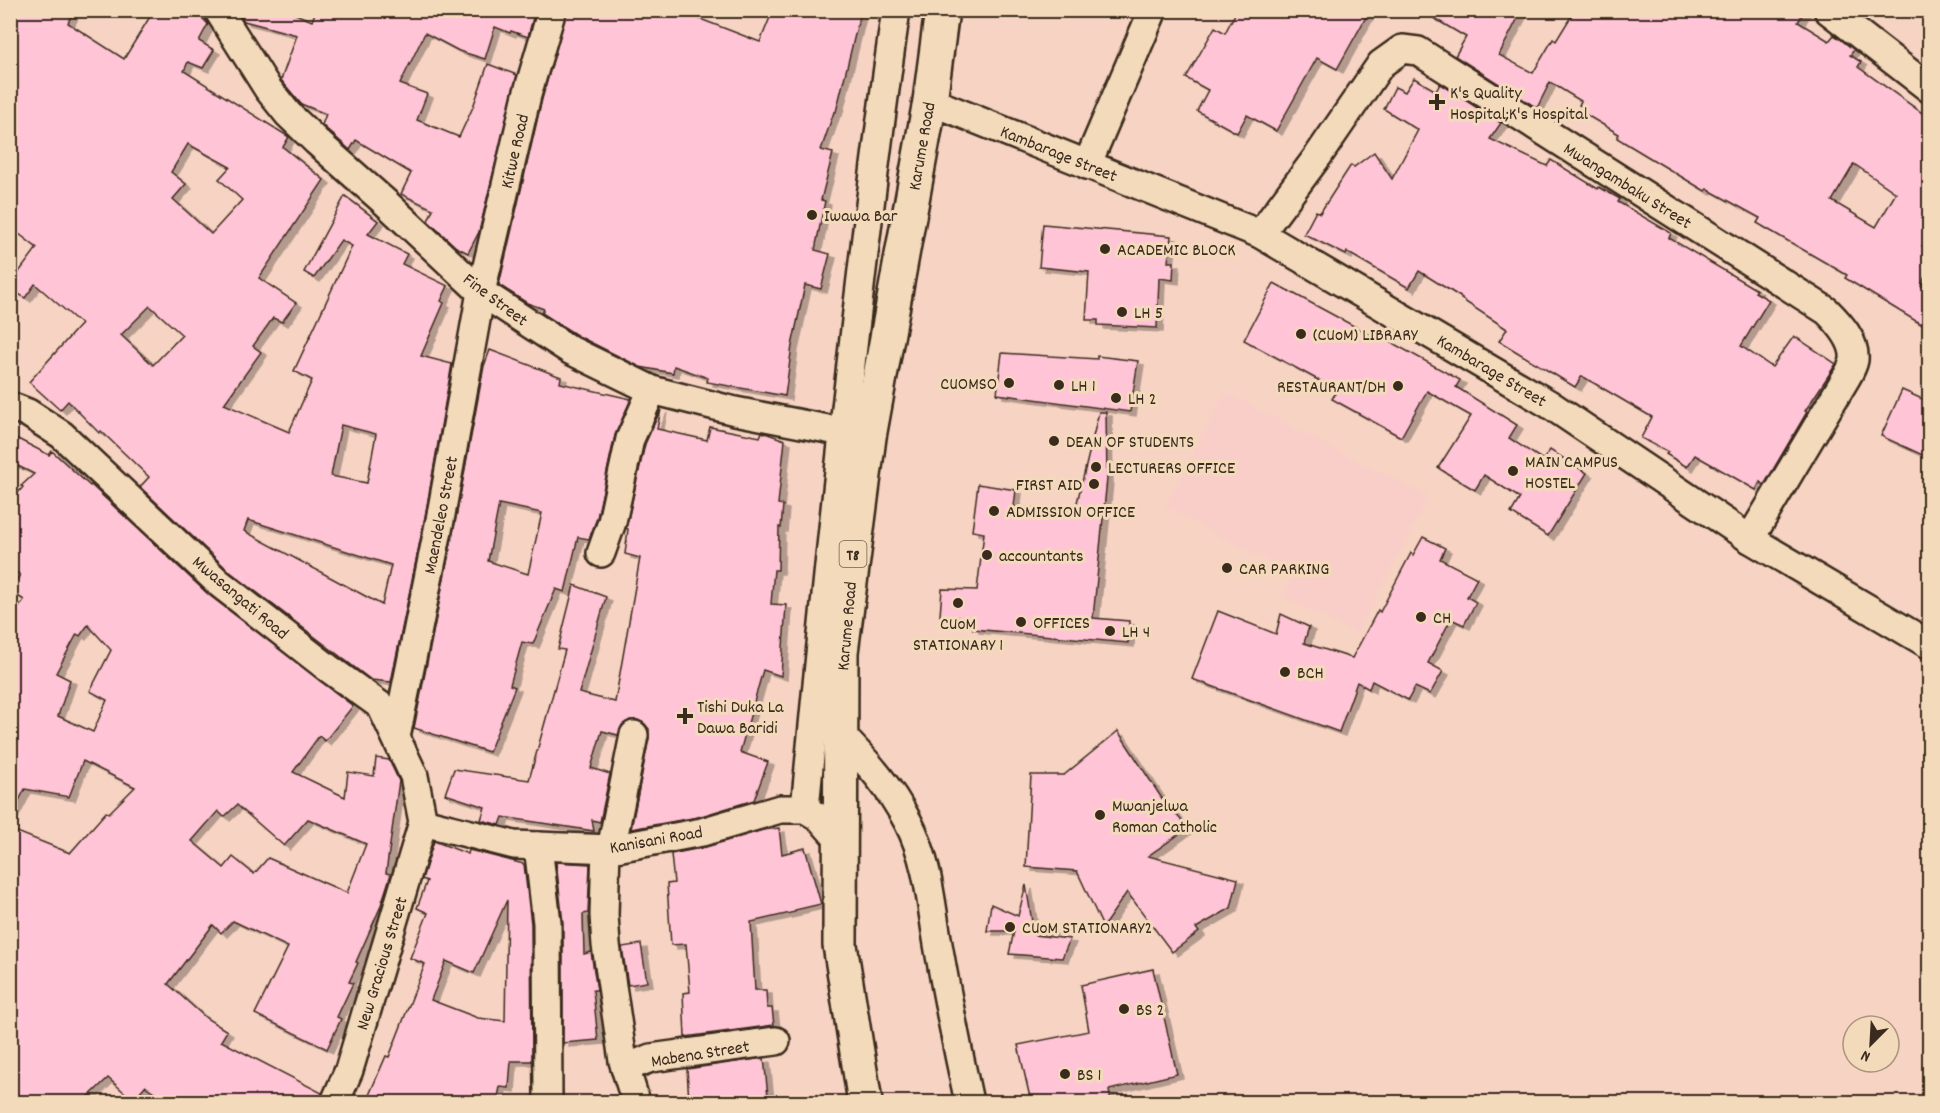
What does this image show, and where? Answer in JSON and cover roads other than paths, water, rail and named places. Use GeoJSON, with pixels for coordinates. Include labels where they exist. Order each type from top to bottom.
{"type":"FeatureCollection","features":[{"type":"Feature","properties":{"kind":"highway","name":"Karume Road"},"geometry":{"type":"LineString","coordinates":[[864,1102],[840,945],[841,652],[856,433],[930,101],[942,10]]}},
{"type":"Feature","properties":{"kind":"street","name":"Fine Street"},"geometry":{"type":"LineString","coordinates":[[218,10],[268,89],[288,114],[481,292],[570,350],[652,390],[735,411],[856,433]]}},
{"type":"Feature","properties":{"kind":"street","name":"Kitwe Road"},"geometry":{"type":"LineString","coordinates":[[481,292],[527,95],[552,10]]}},
{"type":"Feature","properties":{"kind":"street"},"geometry":{"type":"LineString","coordinates":[[841,842],[820,818],[805,810],[822,621],[856,433],[875,153],[896,10]]}},
{"type":"Feature","properties":{"kind":"street"},"geometry":{"type":"LineString","coordinates":[[1087,165],[1153,10]]}},
{"type":"Feature","properties":{"kind":"street"},"geometry":{"type":"LineString","coordinates":[[1828,10],[1929,89]]}},
{"type":"Feature","properties":{"kind":"street","name":"Mwangambaku Street"},"geometry":{"type":"LineString","coordinates":[[1260,234],[1382,64],[1402,49],[1418,51],[1827,311],[1842,326],[1854,360],[1846,378],[1750,538]]}},
{"type":"Feature","properties":{"kind":"street","name":"Kambarage Street"},"geometry":{"type":"LineString","coordinates":[[930,101],[1260,234],[1549,404],[1750,538],[1929,645]]}},
{"type":"Feature","properties":{"kind":"street","name":"Maendeleo Street"},"geometry":{"type":"LineString","coordinates":[[396,737],[440,520],[481,292]]}},
{"type":"Feature","properties":{"kind":"street"},"geometry":{"type":"LineString","coordinates":[[601,553],[612,522],[630,439],[652,390]]}},
{"type":"Feature","properties":{"kind":"street","name":"Mwasangati Road"},"geometry":{"type":"LineString","coordinates":[[10,406],[28,413],[63,435],[219,583],[381,706],[414,776],[423,822]]}},
{"type":"Feature","properties":{"kind":"street"},"geometry":{"type":"LineString","coordinates":[[624,1065],[606,945],[604,915],[608,849],[634,735]]}},
{"type":"Feature","properties":{"kind":"street"},"geometry":{"type":"LineString","coordinates":[[841,735],[878,773],[909,823],[919,849],[930,889],[938,948],[969,1102]]}},
{"type":"Feature","properties":{"kind":"street","name":"Kanisani Road"},"geometry":{"type":"LineString","coordinates":[[423,822],[514,845],[608,849],[702,832],[780,810],[805,810]]}},
{"type":"Feature","properties":{"kind":"street","name":"New Gracious Street"},"geometry":{"type":"LineString","coordinates":[[335,1102],[349,1070],[423,822]]}},
{"type":"Feature","properties":{"kind":"street"},"geometry":{"type":"LineString","coordinates":[[538,846],[547,923],[548,1102]]}},
{"type":"Feature","properties":{"kind":"street","name":"Mabena Street"},"geometry":{"type":"LineString","coordinates":[[636,1102],[624,1065],[651,1058],[776,1041]]}},
{"type":"Feature","properties":{"kind":"place","name":"K's Quality Hospital;K's Hospital"},"geometry":{"type":"Point","coordinates":[1437,102]}},
{"type":"Feature","properties":{"kind":"place","name":"Iwawa Bar"},"geometry":{"type":"Point","coordinates":[812,215]}},
{"type":"Feature","properties":{"kind":"place","name":"ACADEMIC BLOCK"},"geometry":{"type":"Point","coordinates":[1105,249]}},
{"type":"Feature","properties":{"kind":"place","name":"LH 5"},"geometry":{"type":"Point","coordinates":[1122,312]}},
{"type":"Feature","properties":{"kind":"place","name":"(CUoM) LIBRARY"},"geometry":{"type":"Point","coordinates":[1301,334]}},
{"type":"Feature","properties":{"kind":"place","name":"CUOMSO"},"geometry":{"type":"Point","coordinates":[1009,383]}},
{"type":"Feature","properties":{"kind":"place","name":"LH 1"},"geometry":{"type":"Point","coordinates":[1059,385]}},
{"type":"Feature","properties":{"kind":"place","name":"RESTAURANT/DH"},"geometry":{"type":"Point","coordinates":[1398,386]}},
{"type":"Feature","properties":{"kind":"place","name":"LH 2"},"geometry":{"type":"Point","coordinates":[1116,398]}},
{"type":"Feature","properties":{"kind":"place","name":"DEAN OF STUDENTS"},"geometry":{"type":"Point","coordinates":[1054,441]}},
{"type":"Feature","properties":{"kind":"place","name":"LECTURERS OFFICE"},"geometry":{"type":"Point","coordinates":[1096,467]}},
{"type":"Feature","properties":{"kind":"place","name":"MAIN CAMPUS HOSTEL"},"geometry":{"type":"Point","coordinates":[1513,471]}},
{"type":"Feature","properties":{"kind":"place","name":"FIRST AID"},"geometry":{"type":"Point","coordinates":[1094,484]}},
{"type":"Feature","properties":{"kind":"place","name":"ADMISSION OFFICE"},"geometry":{"type":"Point","coordinates":[994,511]}},
{"type":"Feature","properties":{"kind":"place","name":"accountants"},"geometry":{"type":"Point","coordinates":[987,555]}},
{"type":"Feature","properties":{"kind":"place","name":"CAR PARKING"},"geometry":{"type":"Point","coordinates":[1227,568]}},
{"type":"Feature","properties":{"kind":"place","name":"CUoM STATIONARY 1"},"geometry":{"type":"Point","coordinates":[958,603]}},
{"type":"Feature","properties":{"kind":"place","name":"CH"},"geometry":{"type":"Point","coordinates":[1421,617]}},
{"type":"Feature","properties":{"kind":"place","name":"OFFICES"},"geometry":{"type":"Point","coordinates":[1021,622]}},
{"type":"Feature","properties":{"kind":"place","name":"LH 4"},"geometry":{"type":"Point","coordinates":[1110,631]}},
{"type":"Feature","properties":{"kind":"place","name":"BCH"},"geometry":{"type":"Point","coordinates":[1285,672]}},
{"type":"Feature","properties":{"kind":"place","name":"Tishi Duka La Dawa Baridi"},"geometry":{"type":"Point","coordinates":[685,716]}},
{"type":"Feature","properties":{"kind":"place","name":"Mwanjelwa Roman Catholic"},"geometry":{"type":"Point","coordinates":[1100,815]}},
{"type":"Feature","properties":{"kind":"place","name":"CUoM STATIONARY2"},"geometry":{"type":"Point","coordinates":[1010,927]}},
{"type":"Feature","properties":{"kind":"place","name":"BS 2"},"geometry":{"type":"Point","coordinates":[1124,1009]}},
{"type":"Feature","properties":{"kind":"place","name":"BS 1"},"geometry":{"type":"Point","coordinates":[1065,1074]}}]}
